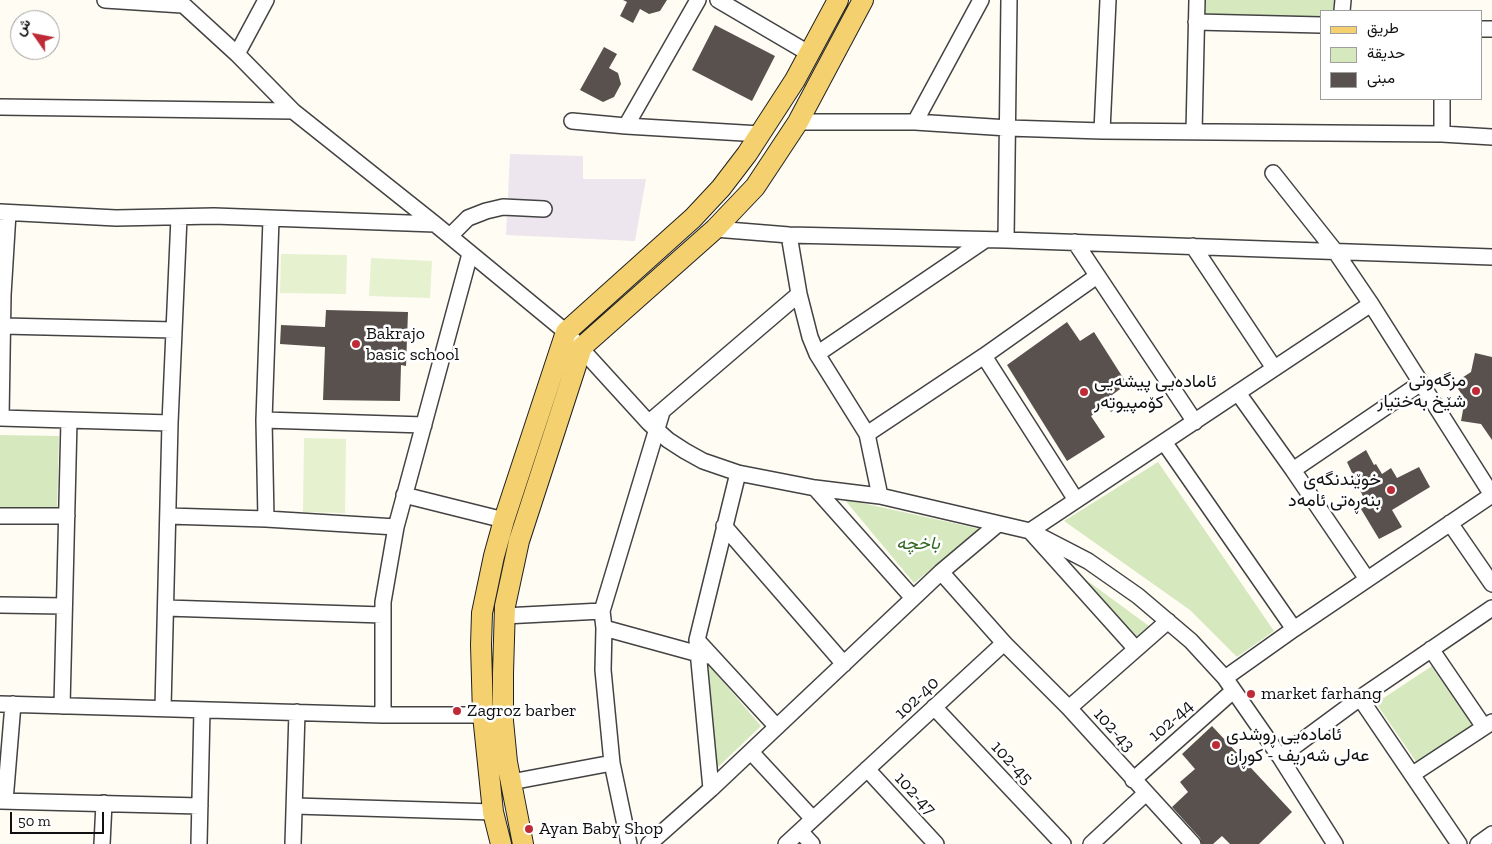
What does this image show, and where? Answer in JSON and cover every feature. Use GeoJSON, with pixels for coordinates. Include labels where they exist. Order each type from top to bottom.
{"type":"FeatureCollection","features":[{"type":"Feature","properties":{"kind":"main road"},"geometry":{"type":"LineString","coordinates":[[501,844],[493,812],[483,715],[482,613],[504,520],[566,332],[698,214],[734,172],[795,80],[838,0]]}},
{"type":"Feature","properties":{"kind":"main road"},"geometry":{"type":"LineString","coordinates":[[523,844],[507,762],[504,721],[504,616],[519,541],[582,347],[715,229],[755,186],[798,122],[864,0]]}},
{"type":"Feature","properties":{"kind":"main road"},"geometry":{"type":"LineString","coordinates":[[812,49],[834,55]]}},
{"type":"Feature","properties":{"kind":"main road"},"geometry":{"type":"LineString","coordinates":[[795,80],[808,85],[814,92]]}},
{"type":"Feature","properties":{"kind":"street"},"geometry":{"type":"LineString","coordinates":[[105,0],[180,2],[237,54],[294,111],[566,332],[582,347],[652,426],[685,452],[702,461],[738,474],[815,488],[880,496],[1030,532],[1088,561],[1138,596],[1168,621],[1203,653],[1225,678],[1280,757],[1336,844]]}},
{"type":"Feature","properties":{"kind":"street"},"geometry":{"type":"LineString","coordinates":[[237,54],[266,0]]}},
{"type":"Feature","properties":{"kind":"street"},"geometry":{"type":"LineString","coordinates":[[626,126],[698,0]]}},
{"type":"Feature","properties":{"kind":"street"},"geometry":{"type":"LineString","coordinates":[[718,0],[812,49]]}},
{"type":"Feature","properties":{"kind":"street"},"geometry":{"type":"LineString","coordinates":[[914,122],[981,0]]}},
{"type":"Feature","properties":{"kind":"street"},"geometry":{"type":"LineString","coordinates":[[1006,240],[1009,0]]}},
{"type":"Feature","properties":{"kind":"street"},"geometry":{"type":"LineString","coordinates":[[1102,131],[1108,0]]}},
{"type":"Feature","properties":{"kind":"street"},"geometry":{"type":"LineString","coordinates":[[1194,132],[1197,0]]}},
{"type":"Feature","properties":{"kind":"street"},"geometry":{"type":"LineString","coordinates":[[1196,22],[1320,25]]}},
{"type":"Feature","properties":{"kind":"street"},"geometry":{"type":"LineString","coordinates":[[1442,100],[1442,134]]}},
{"type":"Feature","properties":{"kind":"street"},"geometry":{"type":"LineString","coordinates":[[0,107],[294,111]]}},
{"type":"Feature","properties":{"kind":"street"},"geometry":{"type":"LineString","coordinates":[[572,122],[760,134]]}},
{"type":"Feature","properties":{"kind":"street"},"geometry":{"type":"LineString","coordinates":[[798,122],[914,122],[1102,131],[1442,134],[1492,137]]}},
{"type":"Feature","properties":{"kind":"street"},"geometry":{"type":"LineString","coordinates":[[1225,678],[1492,495],[1335,251],[1273,173]]}},
{"type":"Feature","properties":{"kind":"street"},"geometry":{"type":"LineString","coordinates":[[450,236],[468,218],[486,211],[503,207],[544,210]]}},
{"type":"Feature","properties":{"kind":"street"},"geometry":{"type":"LineString","coordinates":[[170,422],[1,418],[4,213],[116,218],[214,216],[435,224]]}},
{"type":"Feature","properties":{"kind":"street"},"geometry":{"type":"LineString","coordinates":[[163,708],[170,422],[179,216]]}},
{"type":"Feature","properties":{"kind":"street"},"geometry":{"type":"LineString","coordinates":[[266,519],[264,420],[271,218]]}},
{"type":"Feature","properties":{"kind":"street"},"geometry":{"type":"LineString","coordinates":[[715,229],[789,235],[1075,242],[1492,257]]}},
{"type":"Feature","properties":{"kind":"street"},"geometry":{"type":"LineString","coordinates":[[789,235],[799,294],[810,337],[817,354],[867,434],[880,496]]}},
{"type":"Feature","properties":{"kind":"street"},"geometry":{"type":"LineString","coordinates":[[817,354],[985,240]]}},
{"type":"Feature","properties":{"kind":"street"},"geometry":{"type":"LineString","coordinates":[[1075,242],[1195,422]]}},
{"type":"Feature","properties":{"kind":"street"},"geometry":{"type":"LineString","coordinates":[[1193,246],[1274,368]]}},
{"type":"Feature","properties":{"kind":"street"},"geometry":{"type":"LineString","coordinates":[[383,715],[383,615],[387,575],[396,527],[470,254]]}},
{"type":"Feature","properties":{"kind":"street"},"geometry":{"type":"LineString","coordinates":[[867,434],[984,356],[1097,276]]}},
{"type":"Feature","properties":{"kind":"street"},"geometry":{"type":"LineString","coordinates":[[629,844],[612,763],[603,670],[604,628],[602,611],[652,426],[662,412],[799,294]]}},
{"type":"Feature","properties":{"kind":"street"},"geometry":{"type":"LineString","coordinates":[[1030,532],[1370,304]]}},
{"type":"Feature","properties":{"kind":"street"},"geometry":{"type":"LineString","coordinates":[[3,326],[174,330]]}},
{"type":"Feature","properties":{"kind":"street"},"geometry":{"type":"LineString","coordinates":[[984,356],[1076,500]]}},
{"type":"Feature","properties":{"kind":"street"},"geometry":{"type":"LineString","coordinates":[[1293,470],[1421,383]]}},
{"type":"Feature","properties":{"kind":"street"},"geometry":{"type":"LineString","coordinates":[[1238,393],[1367,579]]}},
{"type":"Feature","properties":{"kind":"street"},"geometry":{"type":"LineString","coordinates":[[264,420],[424,425]]}},
{"type":"Feature","properties":{"kind":"street"},"geometry":{"type":"LineString","coordinates":[[62,706],[69,421]]}},
{"type":"Feature","properties":{"kind":"street"},"geometry":{"type":"LineString","coordinates":[[1164,442],[1294,629]]}},
{"type":"Feature","properties":{"kind":"street"},"geometry":{"type":"LineString","coordinates":[[712,789],[697,647],[724,526],[738,474]]}},
{"type":"Feature","properties":{"kind":"street"},"geometry":{"type":"LineString","coordinates":[[815,488],[913,598]]}},
{"type":"Feature","properties":{"kind":"street"},"geometry":{"type":"LineString","coordinates":[[404,495],[504,520]]}},
{"type":"Feature","properties":{"kind":"street"},"geometry":{"type":"LineString","coordinates":[[0,516],[66,516]]}},
{"type":"Feature","properties":{"kind":"street"},"geometry":{"type":"LineString","coordinates":[[168,516],[266,519],[396,527]]}},
{"type":"Feature","properties":{"kind":"street"},"geometry":{"type":"LineString","coordinates":[[1450,523],[1492,584]]}},
{"type":"Feature","properties":{"kind":"street"},"geometry":{"type":"LineString","coordinates":[[648,844],[712,789],[941,572],[998,524]]}},
{"type":"Feature","properties":{"kind":"street"},"geometry":{"type":"LineString","coordinates":[[724,526],[844,664]]}},
{"type":"Feature","properties":{"kind":"street"},"geometry":{"type":"LineString","coordinates":[[1030,532],[1136,649]]}},
{"type":"Feature","properties":{"kind":"street"},"geometry":{"type":"LineString","coordinates":[[941,572],[1004,643]]}},
{"type":"Feature","properties":{"kind":"street"},"geometry":{"type":"LineString","coordinates":[[0,605],[64,606]]}},
{"type":"Feature","properties":{"kind":"street"},"geometry":{"type":"LineString","coordinates":[[166,608],[383,615]]}},
{"type":"Feature","properties":{"kind":"street"},"geometry":{"type":"LineString","coordinates":[[1280,757],[1360,698],[1492,608]]}},
{"type":"Feature","properties":{"kind":"street"},"geometry":{"type":"LineString","coordinates":[[504,616],[602,611]]}},
{"type":"Feature","properties":{"kind":"street"},"geometry":{"type":"LineString","coordinates":[[1069,708],[1168,621]]}},
{"type":"Feature","properties":{"kind":"street"},"geometry":{"type":"LineString","coordinates":[[604,628],[697,647],[713,658],[777,727]]}},
{"type":"Feature","properties":{"kind":"street","name":"102-40"},"geometry":{"type":"LineString","coordinates":[[786,844],[1004,643]]}},
{"type":"Feature","properties":{"kind":"street","name":"102-43"},"geometry":{"type":"LineString","coordinates":[[1004,643],[1069,708],[1193,844]]}},
{"type":"Feature","properties":{"kind":"street"},"geometry":{"type":"LineString","coordinates":[[1413,774],[1488,724],[1431,649]]}},
{"type":"Feature","properties":{"kind":"street","name":"102-44"},"geometry":{"type":"LineString","coordinates":[[1133,780],[1233,691]]}},
{"type":"Feature","properties":{"kind":"street"},"geometry":{"type":"LineString","coordinates":[[1360,698],[1460,844]]}},
{"type":"Feature","properties":{"kind":"street"},"geometry":{"type":"LineString","coordinates":[[200,806],[3,801],[6,704],[383,715],[483,715]]}},
{"type":"Feature","properties":{"kind":"street","name":"102-45"},"geometry":{"type":"LineString","coordinates":[[934,707],[1063,844]]}},
{"type":"Feature","properties":{"kind":"street"},"geometry":{"type":"LineString","coordinates":[[200,844],[202,710]]}},
{"type":"Feature","properties":{"kind":"street"},"geometry":{"type":"LineString","coordinates":[[292,844],[295,806],[297,712]]}},
{"type":"Feature","properties":{"kind":"street"},"geometry":{"type":"LineString","coordinates":[[750,752],[813,819]]}},
{"type":"Feature","properties":{"kind":"street"},"geometry":{"type":"LineString","coordinates":[[511,782],[612,763]]}},
{"type":"Feature","properties":{"kind":"street","name":"102-47"},"geometry":{"type":"LineString","coordinates":[[867,769],[936,844]]}},
{"type":"Feature","properties":{"kind":"street"},"geometry":{"type":"LineString","coordinates":[[1091,844],[1146,794]]}},
{"type":"Feature","properties":{"kind":"street"},"geometry":{"type":"LineString","coordinates":[[102,844],[104,804]]}},
{"type":"Feature","properties":{"kind":"street"},"geometry":{"type":"LineString","coordinates":[[295,806],[493,812]]}},
{"type":"Feature","properties":{"kind":"street"},"geometry":{"type":"LineString","coordinates":[[800,831],[812,844]]}},
{"type":"Feature","properties":{"kind":"street"},"geometry":{"type":"LineString","coordinates":[[1478,844],[1492,834]]}},
{"type":"Feature","properties":{"kind":"shaded area"},"geometry":{"type":"Polygon","coordinates":[[[510,154],[583,156],[583,179],[646,179],[635,241],[506,235],[510,154]]]}},
{"type":"Feature","properties":{"kind":"green space"},"geometry":{"type":"Polygon","coordinates":[[[1206,0],[1335,0],[1335,10],[1320,10],[1320,19],[1205,17],[1206,0]]]}},
{"type":"Feature","properties":{"kind":"green space"},"geometry":{"type":"Polygon","coordinates":[[[281,254],[347,255],[346,294],[280,293],[281,254]]]}},
{"type":"Feature","properties":{"kind":"green space"},"geometry":{"type":"Polygon","coordinates":[[[371,258],[432,261],[430,298],[369,296],[371,258]]]}},
{"type":"Feature","properties":{"kind":"green space"},"geometry":{"type":"Polygon","coordinates":[[[0,435],[59,436],[57,510],[0,509],[0,435]]]}},
{"type":"Feature","properties":{"kind":"green space"},"geometry":{"type":"Polygon","coordinates":[[[304,438],[346,439],[345,513],[303,512],[304,438]]]}},
{"type":"Feature","properties":{"kind":"green space"},"geometry":{"type":"Polygon","coordinates":[[[1158,462],[1274,631],[1237,657],[1190,610],[1064,521],[1158,462]]]}},
{"type":"Feature","properties":{"kind":"green space","name":"باخچە"},"geometry":{"type":"Polygon","coordinates":[[[844,499],[980,529],[914,583],[844,499]]]}},
{"type":"Feature","properties":{"kind":"green space"},"geometry":{"type":"Polygon","coordinates":[[[1085,579],[1149,626],[1136,637],[1085,579]]]}},
{"type":"Feature","properties":{"kind":"green space"},"geometry":{"type":"Polygon","coordinates":[[[708,664],[761,726],[716,769],[708,664]]]}},
{"type":"Feature","properties":{"kind":"green space"},"geometry":{"type":"Polygon","coordinates":[[[1432,666],[1473,725],[1417,763],[1376,703],[1432,666]]]}},
{"type":"Feature","properties":{"kind":"building"},"geometry":{"type":"Polygon","coordinates":[[[623,0],[667,0],[660,11],[649,14],[640,9],[633,23],[620,16],[627,2],[623,0]]]}},
{"type":"Feature","properties":{"kind":"building"},"geometry":{"type":"Polygon","coordinates":[[[715,25],[775,56],[752,101],[692,70],[715,25]]]}},
{"type":"Feature","properties":{"kind":"building"},"geometry":{"type":"Polygon","coordinates":[[[604,47],[617,54],[609,68],[618,73],[621,84],[614,97],[603,102],[580,90],[604,47]]]}},
{"type":"Feature","properties":{"kind":"building"},"geometry":{"type":"Polygon","coordinates":[[[326,310],[408,312],[406,366],[401,365],[400,401],[323,400],[325,347],[280,344],[281,325],[325,327],[326,310]]]}},
{"type":"Feature","properties":{"kind":"building"},"geometry":{"type":"Polygon","coordinates":[[[1067,322],[1080,341],[1094,332],[1127,384],[1112,395],[1119,406],[1111,412],[1106,406],[1091,416],[1105,437],[1067,461],[1007,365],[1067,322]]]}},
{"type":"Feature","properties":{"kind":"building","name":"مزگەوتی شێخ بەختیار"},"geometry":{"type":"Polygon","coordinates":[[[1475,353],[1492,357],[1492,440],[1481,424],[1461,421],[1465,399],[1454,383],[1471,372],[1475,353]]]}},
{"type":"Feature","properties":{"kind":"building"},"geometry":{"type":"Polygon","coordinates":[[[1366,450],[1374,465],[1376,464],[1382,474],[1391,468],[1397,478],[1419,467],[1430,487],[1392,510],[1402,527],[1379,539],[1361,509],[1367,505],[1347,462],[1366,450]]]}},
{"type":"Feature","properties":{"kind":"building","name":"ئامادەیی ڕوشدی عەلی شەریف - کوڕان"},"geometry":{"type":"Polygon","coordinates":[[[1212,726],[1292,812],[1259,844],[1230,844],[1222,836],[1213,844],[1202,844],[1200,838],[1172,807],[1188,792],[1180,782],[1195,769],[1182,754],[1212,726]]]}},
{"type":"Feature","properties":{"kind":"place","name":"Bakrajo basic school"},"geometry":{"type":"Point","coordinates":[356,344]}},
{"type":"Feature","properties":{"kind":"place","name":"مزگەوتی شێخ بەختیار"},"geometry":{"type":"Point","coordinates":[1476,391]}},
{"type":"Feature","properties":{"kind":"place","name":"ئامادەیی پیشەیی کۆمپیوتەر"},"geometry":{"type":"Point","coordinates":[1084,392]}},
{"type":"Feature","properties":{"kind":"place","name":"خوێندنگەی بنەڕەتی ئامەد"},"geometry":{"type":"Point","coordinates":[1391,490]}},
{"type":"Feature","properties":{"kind":"place","name":"market farhang"},"geometry":{"type":"Point","coordinates":[1251,694]}},
{"type":"Feature","properties":{"kind":"place","name":"Zagroz barber"},"geometry":{"type":"Point","coordinates":[457,711]}},
{"type":"Feature","properties":{"kind":"place","name":"ئامادەیی ڕوشدی عەلی شەریف - کوڕان"},"geometry":{"type":"Point","coordinates":[1216,745]}},
{"type":"Feature","properties":{"kind":"place","name":"Ayan Baby Shop"},"geometry":{"type":"Point","coordinates":[529,829]}}]}
